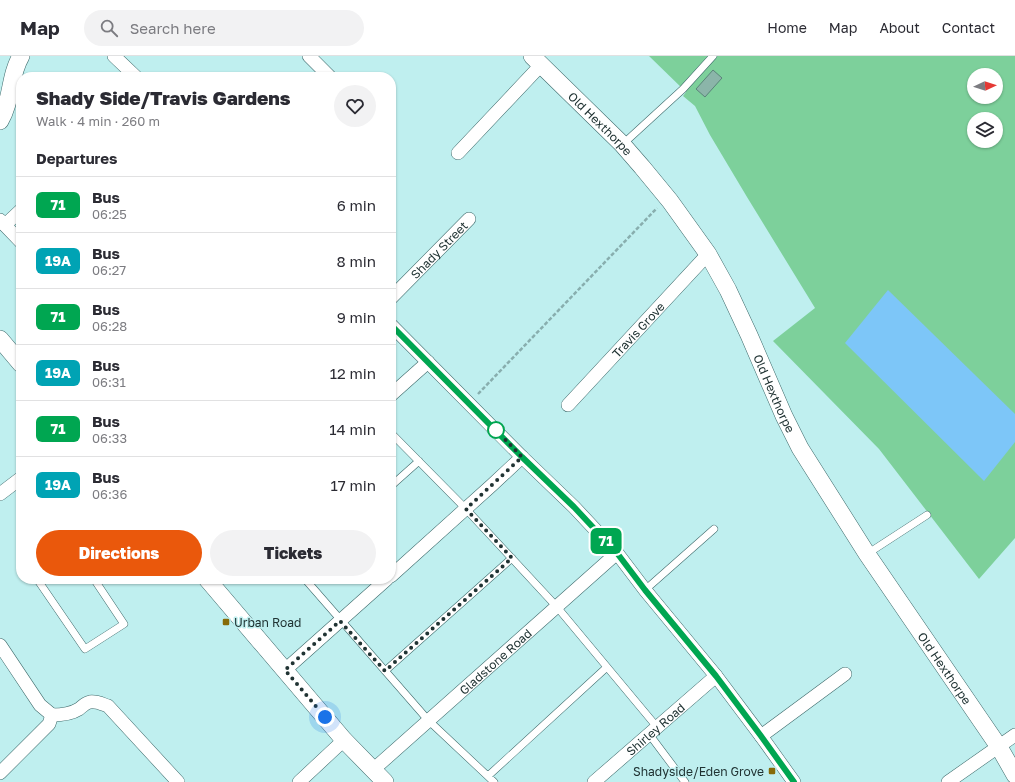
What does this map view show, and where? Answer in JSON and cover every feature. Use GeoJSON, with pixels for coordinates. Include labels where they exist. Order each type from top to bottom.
{"type":"FeatureCollection","features":[{"type":"Feature","properties":{"kind":"street"},"geometry":{"type":"LineString","coordinates":[[0,121],[8,98],[14,70],[21,56]]}},
{"type":"Feature","properties":{"kind":"street"},"geometry":{"type":"LineString","coordinates":[[114,56],[131,72]]}},
{"type":"Feature","properties":{"kind":"street"},"geometry":{"type":"LineString","coordinates":[[309,56],[325,72]]}},
{"type":"Feature","properties":{"kind":"street"},"geometry":{"type":"LineString","coordinates":[[458,153],[536,61]]}},
{"type":"Feature","properties":{"kind":"street","name":"Old Hexthorpe"},"geometry":{"type":"LineString","coordinates":[[536,61],[622,144],[642,166],[708,254],[750,335],[784,416],[800,448],[867,554],[999,747],[1015,775]]}},
{"type":"Feature","properties":{"kind":"street"},"geometry":{"type":"LineString","coordinates":[[16,213],[3,222],[16,236]]}},
{"type":"Feature","properties":{"kind":"street","name":"Shady Street"},"geometry":{"type":"LineString","coordinates":[[396,293],[469,219]]}},
{"type":"Feature","properties":{"kind":"street","name":"Travis Grove"},"geometry":{"type":"LineString","coordinates":[[568,405],[708,254]]}},
{"type":"Feature","properties":{"kind":"street"},"geometry":{"type":"LineString","coordinates":[[396,330],[522,457],[574,507],[617,553],[645,590],[716,676],[794,782]]}},
{"type":"Feature","properties":{"kind":"street"},"geometry":{"type":"LineString","coordinates":[[0,339],[16,358]]}},
{"type":"Feature","properties":{"kind":"street"},"geometry":{"type":"LineString","coordinates":[[396,391],[428,362]]}},
{"type":"Feature","properties":{"kind":"street"},"geometry":{"type":"LineString","coordinates":[[396,572],[522,457]]}},
{"type":"Feature","properties":{"kind":"street"},"geometry":{"type":"LineString","coordinates":[[0,494],[16,482]]}},
{"type":"Feature","properties":{"kind":"street","name":"Gladstone Road"},"geometry":{"type":"LineString","coordinates":[[374,769],[617,553]]}},
{"type":"Feature","properties":{"kind":"street"},"geometry":{"type":"LineString","coordinates":[[212,584],[344,740],[374,769],[385,782]]}},
{"type":"Feature","properties":{"kind":"street"},"geometry":{"type":"LineString","coordinates":[[285,670],[381,584]]}},
{"type":"Feature","properties":{"kind":"street"},"geometry":{"type":"LineString","coordinates":[[0,645],[40,705],[52,715],[70,714],[90,702],[99,702],[108,706],[178,782]]}},
{"type":"Feature","properties":{"kind":"street"},"geometry":{"type":"LineString","coordinates":[[761,736],[845,674]]}},
{"type":"Feature","properties":{"kind":"street","name":"Shirley Road"},"geometry":{"type":"LineString","coordinates":[[594,782],[716,676]]}},
{"type":"Feature","properties":{"kind":"street"},"geometry":{"type":"LineString","coordinates":[[0,773],[49,724],[52,715]]}},
{"type":"Feature","properties":{"kind":"street"},"geometry":{"type":"LineString","coordinates":[[948,782],[1015,735]]}},
{"type":"Feature","properties":{"kind":"street"},"geometry":{"type":"LineString","coordinates":[[299,782],[344,740]]}},
{"type":"Feature","properties":{"kind":"street"},"geometry":{"type":"LineString","coordinates":[[0,779],[3,782]]}},
{"type":"Feature","properties":{"kind":"lane"},"geometry":{"type":"LineString","coordinates":[[622,144],[683,89],[713,56]]}},
{"type":"Feature","properties":{"kind":"lane"},"geometry":{"type":"LineString","coordinates":[[396,438],[466,509],[557,607],[607,667],[653,731],[684,782]]}},
{"type":"Feature","properties":{"kind":"lane"},"geometry":{"type":"LineString","coordinates":[[396,482],[419,461]]}},
{"type":"Feature","properties":{"kind":"lane"},"geometry":{"type":"LineString","coordinates":[[867,554],[927,515]]}},
{"type":"Feature","properties":{"kind":"lane"},"geometry":{"type":"LineString","coordinates":[[645,590],[714,529]]}},
{"type":"Feature","properties":{"kind":"lane"},"geometry":{"type":"LineString","coordinates":[[385,671],[512,558]]}},
{"type":"Feature","properties":{"kind":"lane"},"geometry":{"type":"LineString","coordinates":[[40,584],[85,650],[124,624],[97,584]]}},
{"type":"Feature","properties":{"kind":"lane"},"geometry":{"type":"LineString","coordinates":[[309,584],[428,720],[494,782]]}},
{"type":"Feature","properties":{"kind":"lane"},"geometry":{"type":"LineString","coordinates":[[488,776],[607,667]]}},
{"type":"Feature","properties":{"kind":"path"},"geometry":{"type":"LineString","coordinates":[[469,403],[667,198]]}},
{"type":"Feature","properties":{"kind":"green space"},"geometry":{"type":"Polygon","coordinates":[[[649,56],[1015,56],[1015,538],[979,579],[879,449],[773,341],[815,308],[710,135],[695,106],[683,96],[686,92],[649,56]]]}},
{"type":"Feature","properties":{"kind":"water"},"geometry":{"type":"Polygon","coordinates":[[[888,290],[1015,414],[1015,442],[984,481],[845,343],[888,290]]]}},
{"type":"Feature","properties":{"kind":"building"},"geometry":{"type":"Polygon","coordinates":[[[713,70],[722,78],[705,97],[696,89],[713,70]]]}},
{"type":"Feature","properties":{"kind":"bus line","name":"71"},"geometry":{"type":"LineString","coordinates":[[396,330],[522,457],[574,507],[617,553],[645,590],[716,676],[794,782]]}},
{"type":"Feature","properties":{"kind":"place","name":"Urban Road"},"geometry":{"type":"Point","coordinates":[226,622]}},
{"type":"Feature","properties":{"kind":"place","name":"Shadyside/Eden Grove"},"geometry":{"type":"Point","coordinates":[772,771]}},
{"type":"Feature","properties":{"kind":"route"},"geometry":{"type":"LineString","coordinates":[[325,717],[285,670],[340,621],[385,671],[512,558],[466,509],[522,457],[496,430]]}}]}
